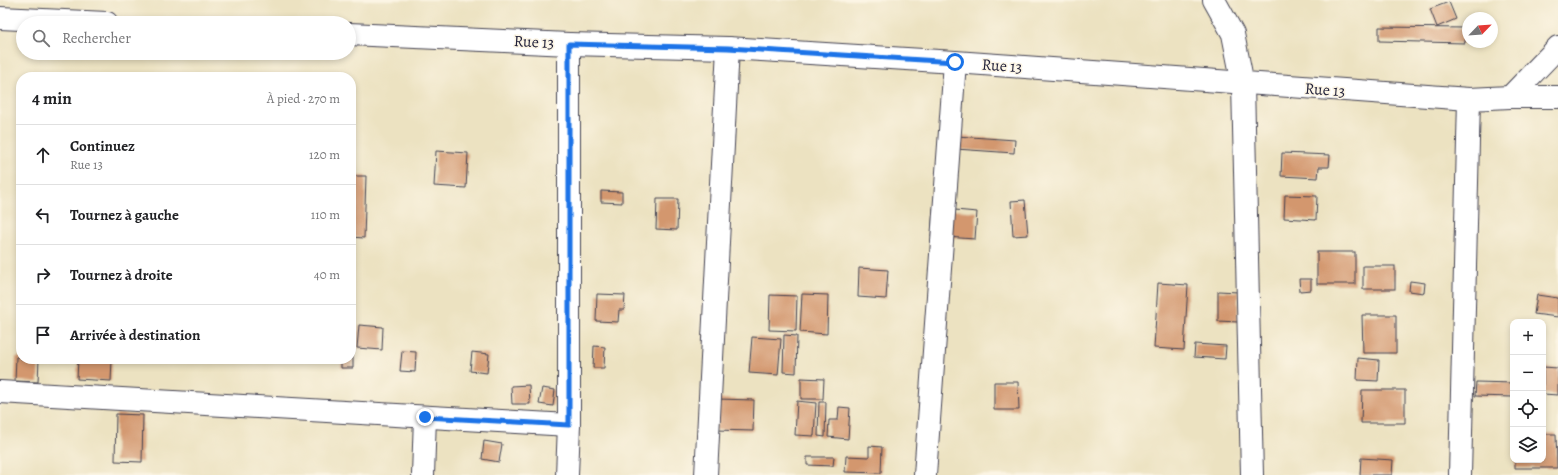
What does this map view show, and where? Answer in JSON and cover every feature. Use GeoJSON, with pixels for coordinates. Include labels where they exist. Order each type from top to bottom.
{"type":"FeatureCollection","features":[{"type":"Feature","properties":{"kind":"street"},"geometry":{"type":"LineString","coordinates":[[1214,0],[1233,34],[1243,84],[1252,475]]}},
{"type":"Feature","properties":{"kind":"street"},"geometry":{"type":"LineString","coordinates":[[0,18],[16,19]]}},
{"type":"Feature","properties":{"kind":"street","name":"Rue 13"},"geometry":{"type":"LineString","coordinates":[[356,34],[569,44],[728,48],[955,62],[1243,84],[1469,99],[1558,97]]}},
{"type":"Feature","properties":{"kind":"street"},"geometry":{"type":"LineString","coordinates":[[567,475],[569,425],[569,44]]}},
{"type":"Feature","properties":{"kind":"street"},"geometry":{"type":"LineString","coordinates":[[1510,97],[1558,47]]}},
{"type":"Feature","properties":{"kind":"street"},"geometry":{"type":"LineString","coordinates":[[706,475],[728,48]]}},
{"type":"Feature","properties":{"kind":"street"},"geometry":{"type":"LineString","coordinates":[[925,475],[955,62]]}},
{"type":"Feature","properties":{"kind":"street"},"geometry":{"type":"LineString","coordinates":[[1460,475],[1469,99]]}},
{"type":"Feature","properties":{"kind":"street"},"geometry":{"type":"LineString","coordinates":[[0,392],[569,425]]}},
{"type":"Feature","properties":{"kind":"street"},"geometry":{"type":"LineString","coordinates":[[423,475],[425,417]]}},
{"type":"Feature","properties":{"kind":"building"},"geometry":{"type":"Polygon","coordinates":[[[1449,2],[1456,19],[1437,27],[1430,9],[1449,2]]]}},
{"type":"Feature","properties":{"kind":"building"},"geometry":{"type":"Polygon","coordinates":[[[1379,27],[1462,28],[1462,43],[1379,41],[1379,27]]]}},
{"type":"Feature","properties":{"kind":"building"},"geometry":{"type":"Polygon","coordinates":[[[942,135],[1015,140],[1014,153],[941,148],[942,135]]]}},
{"type":"Feature","properties":{"kind":"building"},"geometry":{"type":"Polygon","coordinates":[[[436,151],[468,153],[466,188],[434,186],[436,151]]]}},
{"type":"Feature","properties":{"kind":"building"},"geometry":{"type":"Polygon","coordinates":[[[1282,153],[1330,155],[1329,167],[1319,167],[1318,178],[1281,176],[1282,153]]]}},
{"type":"Feature","properties":{"kind":"building"},"geometry":{"type":"Polygon","coordinates":[[[356,176],[366,176],[364,238],[356,237],[356,176]]]}},
{"type":"Feature","properties":{"kind":"building"},"geometry":{"type":"Polygon","coordinates":[[[601,191],[622,192],[622,203],[601,202],[601,191]]]}},
{"type":"Feature","properties":{"kind":"building"},"geometry":{"type":"Polygon","coordinates":[[[1285,195],[1317,196],[1316,220],[1284,218],[1285,195]]]}},
{"type":"Feature","properties":{"kind":"building"},"geometry":{"type":"Polygon","coordinates":[[[657,199],[678,199],[677,230],[656,229],[657,199]]]}},
{"type":"Feature","properties":{"kind":"building"},"geometry":{"type":"Polygon","coordinates":[[[1025,200],[1028,235],[1013,236],[1011,201],[1025,200]]]}},
{"type":"Feature","properties":{"kind":"building"},"geometry":{"type":"Polygon","coordinates":[[[933,208],[977,212],[975,239],[931,236],[933,208]]]}},
{"type":"Feature","properties":{"kind":"building"},"geometry":{"type":"Polygon","coordinates":[[[1317,252],[1355,252],[1355,284],[1317,284],[1317,252]]]}},
{"type":"Feature","properties":{"kind":"building"},"geometry":{"type":"Polygon","coordinates":[[[1363,266],[1395,266],[1395,289],[1363,289],[1363,266]]]}},
{"type":"Feature","properties":{"kind":"building"},"geometry":{"type":"Polygon","coordinates":[[[859,268],[888,270],[886,299],[858,297],[859,268]]]}},
{"type":"Feature","properties":{"kind":"building"},"geometry":{"type":"Polygon","coordinates":[[[1299,279],[1311,279],[1311,290],[1300,291],[1299,279]]]}},
{"type":"Feature","properties":{"kind":"building"},"geometry":{"type":"Polygon","coordinates":[[[1410,281],[1425,283],[1424,293],[1409,291],[1410,281]]]}},
{"type":"Feature","properties":{"kind":"building"},"geometry":{"type":"Polygon","coordinates":[[[1158,283],[1188,285],[1184,350],[1154,348],[1158,283]]]}},
{"type":"Feature","properties":{"kind":"building"},"geometry":{"type":"Polygon","coordinates":[[[1218,291],[1238,292],[1238,322],[1218,321],[1218,291]]]}},
{"type":"Feature","properties":{"kind":"building"},"geometry":{"type":"Polygon","coordinates":[[[597,294],[625,295],[624,310],[619,310],[618,322],[596,321],[597,294]]]}},
{"type":"Feature","properties":{"kind":"building"},"geometry":{"type":"Polygon","coordinates":[[[802,294],[828,295],[827,334],[800,332],[802,294]]]}},
{"type":"Feature","properties":{"kind":"building"},"geometry":{"type":"Polygon","coordinates":[[[770,295],[797,296],[796,331],[769,330],[770,295]]]}},
{"type":"Feature","properties":{"kind":"building"},"geometry":{"type":"Polygon","coordinates":[[[1537,295],[1558,298],[1558,317],[1534,314],[1537,295]]]}},
{"type":"Feature","properties":{"kind":"building"},"geometry":{"type":"Polygon","coordinates":[[[1362,315],[1396,315],[1396,353],[1363,353],[1362,315]]]}},
{"type":"Feature","properties":{"kind":"building"},"geometry":{"type":"Polygon","coordinates":[[[359,325],[383,327],[382,350],[357,348],[359,325]]]}},
{"type":"Feature","properties":{"kind":"building"},"geometry":{"type":"Polygon","coordinates":[[[784,335],[797,336],[796,373],[783,372],[784,335]]]}},
{"type":"Feature","properties":{"kind":"building"},"geometry":{"type":"Polygon","coordinates":[[[752,337],[781,339],[778,375],[749,373],[752,337]]]}},
{"type":"Feature","properties":{"kind":"building"},"geometry":{"type":"Polygon","coordinates":[[[1195,344],[1226,346],[1225,359],[1194,357],[1195,344]]]}},
{"type":"Feature","properties":{"kind":"building"},"geometry":{"type":"Polygon","coordinates":[[[594,346],[605,347],[604,368],[593,368],[594,346]]]}},
{"type":"Feature","properties":{"kind":"building"},"geometry":{"type":"Polygon","coordinates":[[[402,351],[416,352],[415,372],[400,371],[402,351]]]}},
{"type":"Feature","properties":{"kind":"building"},"geometry":{"type":"Polygon","coordinates":[[[472,352],[489,354],[487,373],[470,371],[472,352]]]}},
{"type":"Feature","properties":{"kind":"building"},"geometry":{"type":"Polygon","coordinates":[[[16,357],[16,364],[39,364],[38,382],[15,381],[16,357]]]}},
{"type":"Feature","properties":{"kind":"building"},"geometry":{"type":"Polygon","coordinates":[[[1358,358],[1379,360],[1378,381],[1357,380],[1358,358]]]}},
{"type":"Feature","properties":{"kind":"building"},"geometry":{"type":"Polygon","coordinates":[[[78,364],[112,364],[111,381],[77,379],[78,364]]]}},
{"type":"Feature","properties":{"kind":"building"},"geometry":{"type":"Polygon","coordinates":[[[341,364],[353,364],[353,368],[341,368],[341,364]]]}},
{"type":"Feature","properties":{"kind":"building"},"geometry":{"type":"Polygon","coordinates":[[[1546,367],[1558,368],[1558,395],[1546,394],[1546,367]]]}},
{"type":"Feature","properties":{"kind":"building"},"geometry":{"type":"Polygon","coordinates":[[[801,378],[824,379],[823,399],[801,399],[801,378]]]}},
{"type":"Feature","properties":{"kind":"building"},"geometry":{"type":"Polygon","coordinates":[[[994,382],[1018,382],[1019,410],[994,410],[994,382]]]}},
{"type":"Feature","properties":{"kind":"building"},"geometry":{"type":"Polygon","coordinates":[[[1476,382],[1510,383],[1510,397],[1475,396],[1476,382]]]}},
{"type":"Feature","properties":{"kind":"building"},"geometry":{"type":"Polygon","coordinates":[[[529,385],[530,404],[512,404],[511,386],[529,385]]]}},
{"type":"Feature","properties":{"kind":"building"},"geometry":{"type":"Polygon","coordinates":[[[542,388],[555,390],[553,406],[539,404],[542,388]]]}},
{"type":"Feature","properties":{"kind":"building"},"geometry":{"type":"Polygon","coordinates":[[[1362,390],[1405,390],[1405,423],[1361,423],[1362,390]]]}},
{"type":"Feature","properties":{"kind":"building"},"geometry":{"type":"Polygon","coordinates":[[[717,399],[754,400],[753,431],[716,430],[717,399]]]}},
{"type":"Feature","properties":{"kind":"building"},"geometry":{"type":"Polygon","coordinates":[[[797,401],[816,403],[814,436],[795,435],[797,401]]]}},
{"type":"Feature","properties":{"kind":"building"},"geometry":{"type":"Polygon","coordinates":[[[819,402],[826,402],[825,437],[818,436],[819,402]]]}},
{"type":"Feature","properties":{"kind":"building"},"geometry":{"type":"Polygon","coordinates":[[[839,407],[850,408],[848,439],[828,437],[829,420],[838,420],[839,407]]]}},
{"type":"Feature","properties":{"kind":"building"},"geometry":{"type":"Polygon","coordinates":[[[116,414],[143,415],[142,462],[115,461],[116,414]]]}},
{"type":"Feature","properties":{"kind":"building"},"geometry":{"type":"Polygon","coordinates":[[[1546,434],[1556,434],[1557,468],[1515,468],[1515,463],[1546,463],[1546,434]]]}},
{"type":"Feature","properties":{"kind":"building"},"geometry":{"type":"Polygon","coordinates":[[[484,441],[502,444],[499,462],[482,459],[484,441]]]}},
{"type":"Feature","properties":{"kind":"building"},"geometry":{"type":"Polygon","coordinates":[[[869,446],[882,447],[881,473],[845,472],[846,456],[869,457],[869,446]]]}},
{"type":"Feature","properties":{"kind":"building"},"geometry":{"type":"Polygon","coordinates":[[[807,457],[834,457],[833,466],[807,465],[807,457]]]}},
{"type":"Feature","properties":{"kind":"building"},"geometry":{"type":"Polygon","coordinates":[[[1361,458],[1393,460],[1392,475],[1360,475],[1361,458]]]}},
{"type":"Feature","properties":{"kind":"route"},"geometry":{"type":"LineString","coordinates":[[425,417],[569,425],[569,44],[728,48],[955,62]]}}]}
